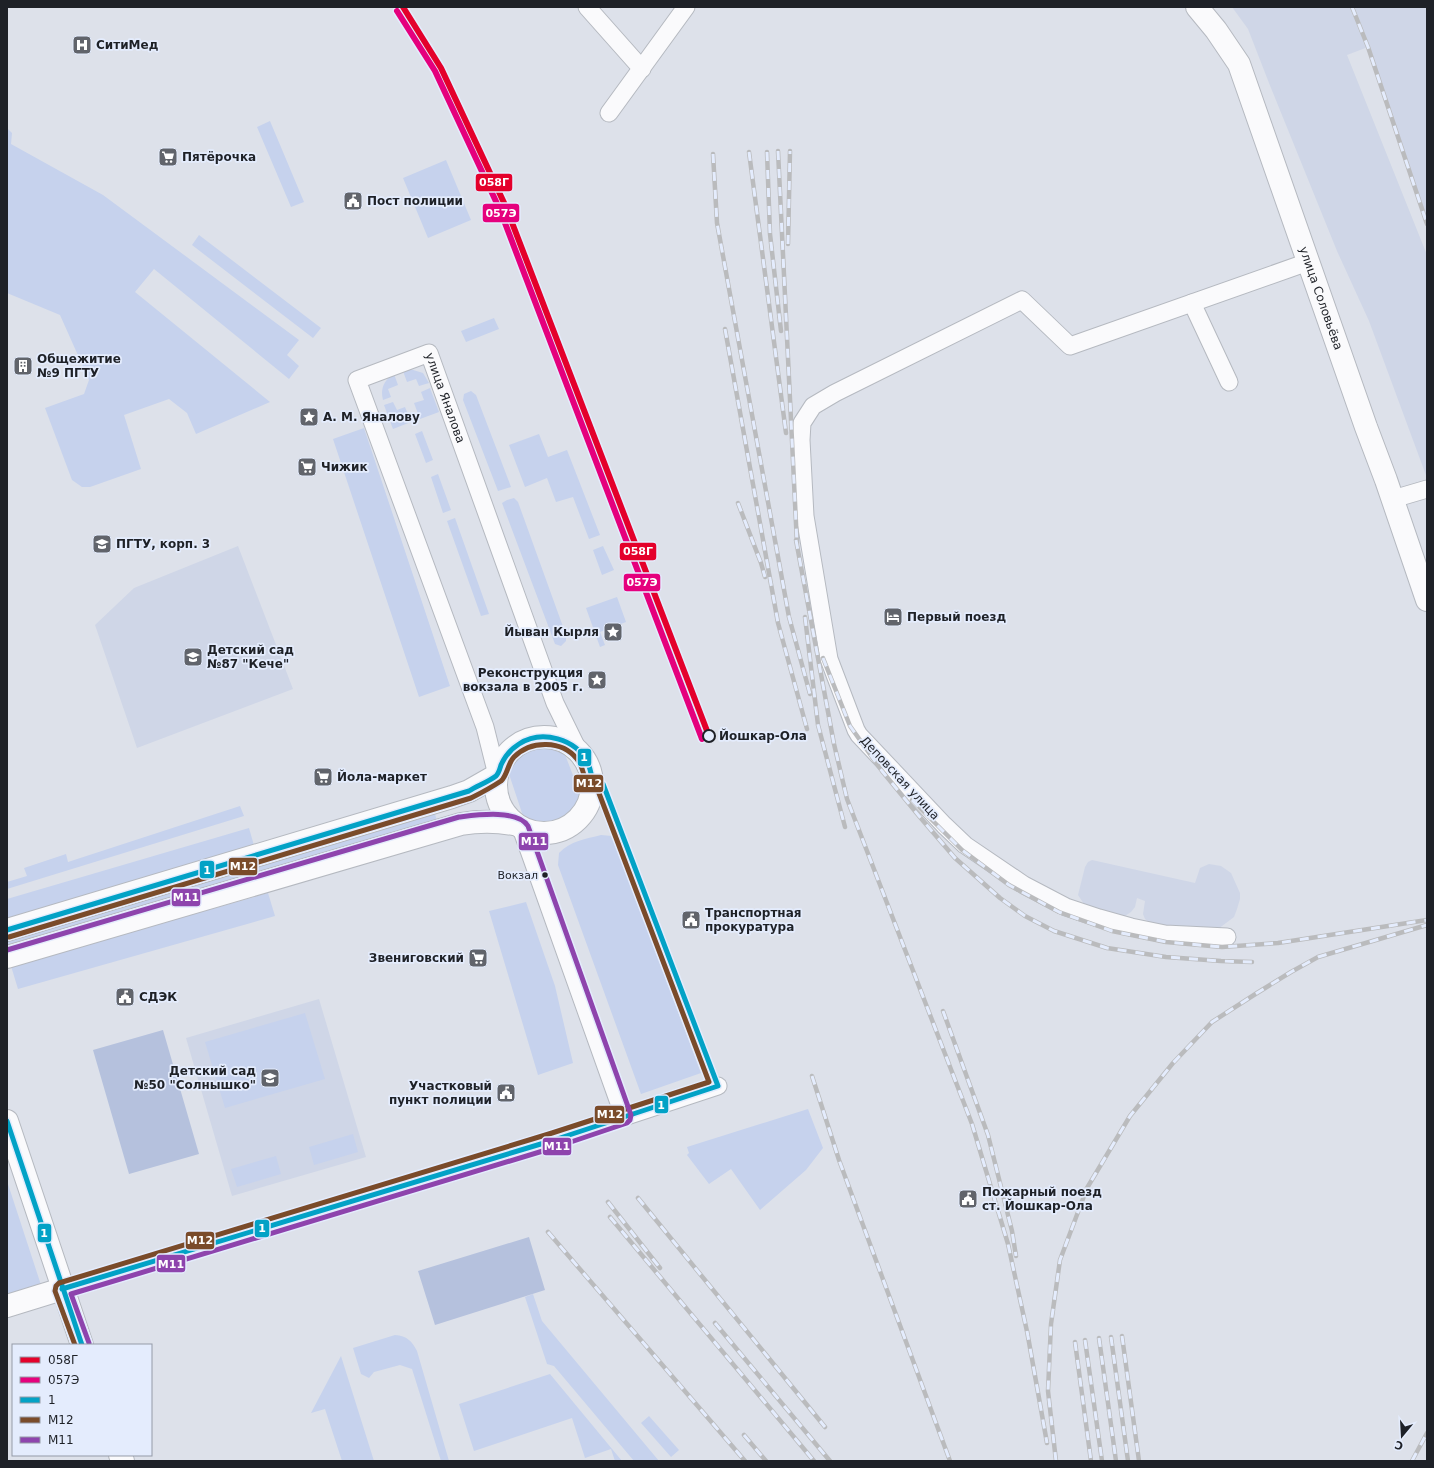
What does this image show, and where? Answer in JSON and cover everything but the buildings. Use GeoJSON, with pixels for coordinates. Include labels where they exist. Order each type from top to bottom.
{"type":"FeatureCollection","features":[{"type":"Feature","properties":{"kind":"main road","name":"улица Соловьёва"},"geometry":{"type":"LineString","coordinates":[[1197,7],[1216,30],[1239,64],[1427,600]]}},
{"type":"Feature","properties":{"kind":"main road"},"geometry":{"type":"LineString","coordinates":[[7,957],[461,824],[479,821],[495,821],[537,832],[558,831],[565,829],[577,821],[587,808],[592,794],[592,778],[588,763],[578,750],[568,743],[556,738],[543,736],[531,738],[519,743],[509,751],[501,763],[497,775],[497,794],[502,808],[517,826]]}},
{"type":"Feature","properties":{"kind":"main road"},"geometry":{"type":"LineString","coordinates":[[7,930],[452,797],[468,791],[497,775]]}},
{"type":"Feature","properties":{"kind":"main road"},"geometry":{"type":"LineString","coordinates":[[7,1121],[82,1344]]}},
{"type":"Feature","properties":{"kind":"main road"},"geometry":{"type":"LineString","coordinates":[[7,1306],[62,1289]]}},
{"type":"Feature","properties":{"kind":"street"},"geometry":{"type":"LineString","coordinates":[[587,7],[642,69]]}},
{"type":"Feature","properties":{"kind":"street"},"geometry":{"type":"LineString","coordinates":[[609,113],[686,7]]}},
{"type":"Feature","properties":{"kind":"street"},"geometry":{"type":"LineString","coordinates":[[1229,382],[1192,303],[1308,262]]}},
{"type":"Feature","properties":{"kind":"street","name":"Деповская улица"},"geometry":{"type":"LineString","coordinates":[[1192,303],[1070,346],[1022,300],[835,393],[814,406],[802,423],[800,440],[805,516],[829,659],[859,735],[944,825],[965,845],[1024,885],[1066,907],[1131,927],[1165,934],[1227,938]]}},
{"type":"Feature","properties":{"kind":"street","name":"улица Яналова"},"geometry":{"type":"LineString","coordinates":[[497,775],[485,727],[357,380],[429,353],[555,703],[578,750]]}},
{"type":"Feature","properties":{"kind":"street"},"geometry":{"type":"LineString","coordinates":[[1393,500],[1427,489]]}},
{"type":"Feature","properties":{"kind":"street"},"geometry":{"type":"LineString","coordinates":[[517,826],[624,1117]]}},
{"type":"Feature","properties":{"kind":"street"},"geometry":{"type":"LineString","coordinates":[[62,1289],[554,1140],[718,1086]]}},
{"type":"Feature","properties":{"kind":"shaded area"},"geometry":{"type":"Polygon","coordinates":[[[1232,7],[1427,7],[1427,224],[1368,47],[1347,55],[1427,255],[1427,478],[1369,321],[1337,251],[1248,29],[1232,7]]]}},
{"type":"Feature","properties":{"kind":"shaded area"},"geometry":{"type":"Polygon","coordinates":[[[270,121],[304,202],[291,207],[257,127],[270,121]]]}},
{"type":"Feature","properties":{"kind":"shaded area"},"geometry":{"type":"Polygon","coordinates":[[[7,128],[12,133],[11,144],[103,195],[299,340],[287,355],[299,366],[289,379],[154,269],[135,292],[270,402],[196,434],[187,413],[169,399],[124,415],[141,469],[90,487],[82,487],[72,480],[45,408],[84,394],[89,380],[60,315],[7,293],[7,128]]]}},
{"type":"Feature","properties":{"kind":"shaded area"},"geometry":{"type":"Polygon","coordinates":[[[446,160],[471,220],[428,238],[403,178],[446,160]]]}},
{"type":"Feature","properties":{"kind":"shaded area"},"geometry":{"type":"Polygon","coordinates":[[[199,235],[321,328],[313,338],[192,245],[199,235]]]}},
{"type":"Feature","properties":{"kind":"shaded area"},"geometry":{"type":"Polygon","coordinates":[[[494,318],[499,329],[466,342],[461,331],[494,318]]]}},
{"type":"Feature","properties":{"kind":"shaded area"},"geometry":{"type":"Polygon","coordinates":[[[410,369],[423,373],[429,383],[419,386],[416,379],[407,382],[403,371],[410,369]]]}},
{"type":"Feature","properties":{"kind":"shaded area"},"geometry":{"type":"Polygon","coordinates":[[[394,374],[398,385],[388,389],[391,397],[383,400],[382,392],[385,382],[394,374]]]}},
{"type":"Feature","properties":{"kind":"shaded area"},"geometry":{"type":"Polygon","coordinates":[[[430,388],[439,412],[420,419],[414,403],[424,400],[421,392],[430,388]]]}},
{"type":"Feature","properties":{"kind":"shaded area"},"geometry":{"type":"Polygon","coordinates":[[[471,391],[476,395],[511,487],[498,491],[463,400],[464,394],[471,391]]]}},
{"type":"Feature","properties":{"kind":"shaded area"},"geometry":{"type":"Polygon","coordinates":[[[393,402],[397,410],[405,407],[411,422],[393,429],[384,405],[393,402]]]}},
{"type":"Feature","properties":{"kind":"shaded area"},"geometry":{"type":"Polygon","coordinates":[[[364,428],[450,686],[419,697],[333,439],[364,428]]]}},
{"type":"Feature","properties":{"kind":"shaded area"},"geometry":{"type":"Polygon","coordinates":[[[422,431],[433,460],[426,463],[415,434],[422,431]]]}},
{"type":"Feature","properties":{"kind":"shaded area"},"geometry":{"type":"Polygon","coordinates":[[[539,434],[548,457],[567,450],[600,535],[589,539],[573,497],[556,502],[547,478],[525,487],[509,445],[539,434]]]}},
{"type":"Feature","properties":{"kind":"shaded area"},"geometry":{"type":"Polygon","coordinates":[[[438,474],[451,510],[443,513],[431,477],[438,474]]]}},
{"type":"Feature","properties":{"kind":"shaded area"},"geometry":{"type":"Polygon","coordinates":[[[514,498],[518,502],[566,635],[566,641],[561,646],[555,644],[502,503],[514,498]]]}},
{"type":"Feature","properties":{"kind":"shaded area"},"geometry":{"type":"Polygon","coordinates":[[[455,518],[489,614],[481,616],[447,521],[455,518]]]}},
{"type":"Feature","properties":{"kind":"shaded area","name":"Детский сад №87 \"Кече\""},"geometry":{"type":"Polygon","coordinates":[[[238,546],[293,689],[137,748],[95,625],[134,588],[238,546]]]}},
{"type":"Feature","properties":{"kind":"shaded area"},"geometry":{"type":"Polygon","coordinates":[[[603,546],[614,570],[602,575],[593,550],[603,546]]]}},
{"type":"Feature","properties":{"kind":"shaded area"},"geometry":{"type":"Polygon","coordinates":[[[617,597],[626,622],[600,632],[605,645],[600,647],[586,608],[617,597]]]}},
{"type":"Feature","properties":{"kind":"shaded area"},"geometry":{"type":"Polygon","coordinates":[[[546,746],[564,752],[581,796],[564,817],[557,821],[541,823],[523,816],[508,771],[515,760],[523,753],[534,748],[546,746]]]}},
{"type":"Feature","properties":{"kind":"shaded area"},"geometry":{"type":"Polygon","coordinates":[[[240,806],[244,816],[7,889],[7,882],[27,876],[24,868],[66,854],[68,862],[240,806]]]}},
{"type":"Feature","properties":{"kind":"shaded area"},"geometry":{"type":"Polygon","coordinates":[[[435,814],[437,821],[7,946],[7,940],[435,814]]]}},
{"type":"Feature","properties":{"kind":"shaded area"},"geometry":{"type":"Polygon","coordinates":[[[249,828],[255,849],[7,922],[7,899],[249,828]]]}},
{"type":"Feature","properties":{"kind":"shaded area"},"geometry":{"type":"Polygon","coordinates":[[[601,835],[612,836],[701,1073],[641,1094],[558,865],[559,853],[563,849],[578,841],[601,835]]]}},
{"type":"Feature","properties":{"kind":"shaded area"},"geometry":{"type":"Polygon","coordinates":[[[1092,860],[1195,883],[1200,868],[1209,864],[1221,866],[1231,873],[1240,893],[1237,909],[1234,917],[1218,929],[1189,929],[1150,923],[1145,919],[1143,914],[1145,901],[1137,898],[1135,907],[1131,912],[1125,916],[1119,917],[1084,904],[1078,895],[1085,867],[1088,862],[1092,860]]]}},
{"type":"Feature","properties":{"kind":"shaded area"},"geometry":{"type":"Polygon","coordinates":[[[268,893],[275,916],[18,989],[11,966],[268,893]]]}},
{"type":"Feature","properties":{"kind":"shaded area"},"geometry":{"type":"Polygon","coordinates":[[[526,902],[555,986],[573,1063],[538,1075],[489,911],[526,902]]]}},
{"type":"Feature","properties":{"kind":"shaded area","name":"Детский сад №50 \"Солнышко\""},"geometry":{"type":"Polygon","coordinates":[[[319,999],[366,1157],[232,1196],[186,1038],[319,999]]]}},
{"type":"Feature","properties":{"kind":"shaded area"},"geometry":{"type":"Polygon","coordinates":[[[305,1013],[325,1079],[225,1108],[205,1042],[305,1013]]]}},
{"type":"Feature","properties":{"kind":"shaded area"},"geometry":{"type":"Polygon","coordinates":[[[163,1030],[199,1154],[129,1174],[93,1050],[163,1030]]]}},
{"type":"Feature","properties":{"kind":"shaded area"},"geometry":{"type":"Polygon","coordinates":[[[808,1109],[823,1148],[806,1170],[760,1210],[731,1169],[709,1184],[687,1155],[689,1153],[687,1147],[808,1109]]]}},
{"type":"Feature","properties":{"kind":"shaded area"},"geometry":{"type":"Polygon","coordinates":[[[353,1134],[358,1152],[314,1165],[309,1147],[353,1134]]]}},
{"type":"Feature","properties":{"kind":"shaded area"},"geometry":{"type":"Polygon","coordinates":[[[276,1156],[281,1174],[237,1187],[231,1169],[276,1156]]]}},
{"type":"Feature","properties":{"kind":"shaded area"},"geometry":{"type":"Polygon","coordinates":[[[7,1181],[41,1285],[7,1296],[7,1181]]]}},
{"type":"Feature","properties":{"kind":"shaded area"},"geometry":{"type":"Polygon","coordinates":[[[529,1237],[545,1290],[435,1325],[418,1271],[529,1237]]]}},
{"type":"Feature","properties":{"kind":"shaded area"},"geometry":{"type":"Polygon","coordinates":[[[533,1294],[542,1321],[659,1461],[634,1461],[554,1366],[547,1364],[525,1297],[533,1294]]]}},
{"type":"Feature","properties":{"kind":"shaded area"},"geometry":{"type":"Polygon","coordinates":[[[395,1335],[409,1340],[417,1351],[449,1461],[441,1461],[412,1369],[400,1365],[374,1372],[369,1378],[361,1374],[353,1348],[395,1335]]]}},
{"type":"Feature","properties":{"kind":"shaded area"},"geometry":{"type":"Polygon","coordinates":[[[341,1356],[374,1461],[342,1461],[325,1409],[311,1413],[341,1356]]]}},
{"type":"Feature","properties":{"kind":"shaded area"},"geometry":{"type":"Polygon","coordinates":[[[550,1374],[622,1461],[615,1461],[611,1449],[585,1458],[572,1418],[474,1451],[459,1404],[550,1374]]]}},
{"type":"Feature","properties":{"kind":"shaded area"},"geometry":{"type":"Polygon","coordinates":[[[649,1416],[679,1450],[671,1457],[641,1423],[649,1416]]]}},
{"type":"Feature","properties":{"kind":"railway"},"geometry":{"type":"LineString","coordinates":[[1352,7],[1368,47],[1427,224]]}},
{"type":"Feature","properties":{"kind":"railway"},"geometry":{"type":"LineString","coordinates":[[778,151],[797,544]]}},
{"type":"Feature","properties":{"kind":"railway"},"geometry":{"type":"LineString","coordinates":[[788,244],[790,151]]}},
{"type":"Feature","properties":{"kind":"railway"},"geometry":{"type":"LineString","coordinates":[[749,152],[786,433]]}},
{"type":"Feature","properties":{"kind":"railway"},"geometry":{"type":"LineString","coordinates":[[767,152],[770,234],[781,331]]}},
{"type":"Feature","properties":{"kind":"railway"},"geometry":{"type":"LineString","coordinates":[[713,154],[717,223],[789,617],[810,694]]}},
{"type":"Feature","properties":{"kind":"railway"},"geometry":{"type":"LineString","coordinates":[[725,329],[778,623],[807,729]]}},
{"type":"Feature","properties":{"kind":"railway"},"geometry":{"type":"LineString","coordinates":[[738,503],[765,577]]}},
{"type":"Feature","properties":{"kind":"railway"},"geometry":{"type":"LineString","coordinates":[[796,540],[834,744],[847,799],[972,1124],[1008,1244],[1028,1336]]}},
{"type":"Feature","properties":{"kind":"railway"},"geometry":{"type":"LineString","coordinates":[[805,617],[818,725],[845,827]]}},
{"type":"Feature","properties":{"kind":"railway"},"geometry":{"type":"LineString","coordinates":[[823,658],[850,726],[882,771],[955,858],[1000,898],[1025,916],[1054,931],[1107,948],[1166,957],[1252,962]]}},
{"type":"Feature","properties":{"kind":"railway"},"geometry":{"type":"LineString","coordinates":[[912,800],[962,850],[1009,885],[1059,912],[1112,931],[1166,942],[1222,947],[1278,943],[1427,920]]}},
{"type":"Feature","properties":{"kind":"railway"},"geometry":{"type":"LineString","coordinates":[[1056,1461],[1048,1391],[1051,1324],[1060,1260],[1087,1188],[1130,1116],[1173,1063],[1212,1022],[1257,993],[1318,957],[1427,925]]}},
{"type":"Feature","properties":{"kind":"railway"},"geometry":{"type":"LineString","coordinates":[[943,1011],[988,1135],[1012,1231],[1016,1256]]}},
{"type":"Feature","properties":{"kind":"railway"},"geometry":{"type":"LineString","coordinates":[[812,1076],[839,1160],[950,1461]]}},
{"type":"Feature","properties":{"kind":"railway"},"geometry":{"type":"LineString","coordinates":[[638,1198],[825,1427]]}},
{"type":"Feature","properties":{"kind":"railway"},"geometry":{"type":"LineString","coordinates":[[608,1202],[660,1268]]}},
{"type":"Feature","properties":{"kind":"railway"},"geometry":{"type":"LineString","coordinates":[[610,1217],[814,1461]]}},
{"type":"Feature","properties":{"kind":"railway"},"geometry":{"type":"LineString","coordinates":[[548,1232],[745,1461]]}},
{"type":"Feature","properties":{"kind":"railway"},"geometry":{"type":"LineString","coordinates":[[715,1323],[830,1461]]}},
{"type":"Feature","properties":{"kind":"railway"},"geometry":{"type":"LineString","coordinates":[[1027,1331],[1047,1443]]}},
{"type":"Feature","properties":{"kind":"railway"},"geometry":{"type":"LineString","coordinates":[[1122,1336],[1139,1461]]}},
{"type":"Feature","properties":{"kind":"railway"},"geometry":{"type":"LineString","coordinates":[[1111,1337],[1128,1461]]}},
{"type":"Feature","properties":{"kind":"railway"},"geometry":{"type":"LineString","coordinates":[[1099,1338],[1116,1461]]}},
{"type":"Feature","properties":{"kind":"railway"},"geometry":{"type":"LineString","coordinates":[[1085,1340],[1102,1461]]}},
{"type":"Feature","properties":{"kind":"railway"},"geometry":{"type":"LineString","coordinates":[[1075,1342],[1091,1461]]}},
{"type":"Feature","properties":{"kind":"railway"},"geometry":{"type":"LineString","coordinates":[[1412,1461],[1427,1433]]}},
{"type":"Feature","properties":{"kind":"railway"},"geometry":{"type":"LineString","coordinates":[[744,1435],[766,1461]]}},
{"type":"Feature","properties":{"kind":"transit line","name":"058Г"},"geometry":{"type":"LineString","coordinates":[[403,7],[441,68],[506,207],[709,736]]}},
{"type":"Feature","properties":{"kind":"transit line","name":"057Э"},"geometry":{"type":"LineString","coordinates":[[397,11],[435,71],[500,210],[702,739]]}},
{"type":"Feature","properties":{"kind":"transit line","name":"1"},"geometry":{"type":"LineString","coordinates":[[7,930],[469,791],[496,776],[506,756],[519,744],[538,737],[558,739],[567,742],[583,755],[588,763],[592,778],[597,779],[603,784],[718,1086],[554,1140],[62,1289]]}},
{"type":"Feature","properties":{"kind":"transit line","name":"М12"},"geometry":{"type":"LineString","coordinates":[[9,937],[471,798],[501,781],[505,776],[510,763],[521,751],[529,747],[546,744],[563,748],[571,753],[582,767],[586,782],[597,788],[709,1082],[552,1133],[59,1283],[56,1286],[55,1291],[75,1344]]}},
{"type":"Feature","properties":{"kind":"transit line","name":"М11"},"geometry":{"type":"LineString","coordinates":[[7,950],[459,817],[496,814],[515,817],[523,821],[528,826],[631,1115],[630,1120],[627,1123],[556,1147],[71,1294],[89,1343]]}},
{"type":"Feature","properties":{"kind":"transit line","name":"1"},"geometry":{"type":"LineString","coordinates":[[7,1121],[82,1344]]}},
{"type":"Feature","properties":{"kind":"place","name":"СитиМед"},"geometry":{"type":"Point","coordinates":[82,45]}},
{"type":"Feature","properties":{"kind":"place","name":"Пятёрочка"},"geometry":{"type":"Point","coordinates":[168,157]}},
{"type":"Feature","properties":{"kind":"place","name":"Пост полиции"},"geometry":{"type":"Point","coordinates":[353,201]}},
{"type":"Feature","properties":{"kind":"place","name":"Общежитие №9 ПГТУ"},"geometry":{"type":"Point","coordinates":[23,366]}},
{"type":"Feature","properties":{"kind":"place","name":"А. М. Яналову"},"geometry":{"type":"Point","coordinates":[309,417]}},
{"type":"Feature","properties":{"kind":"place","name":"Чижик"},"geometry":{"type":"Point","coordinates":[307,467]}},
{"type":"Feature","properties":{"kind":"place","name":"ПГТУ, корп. 3"},"geometry":{"type":"Point","coordinates":[102,544]}},
{"type":"Feature","properties":{"kind":"place","name":"Первый поезд"},"geometry":{"type":"Point","coordinates":[893,617]}},
{"type":"Feature","properties":{"kind":"place","name":"Йыван Кырля"},"geometry":{"type":"Point","coordinates":[613,632]}},
{"type":"Feature","properties":{"kind":"place","name":"Детский сад №87 \"Кече\""},"geometry":{"type":"Point","coordinates":[193,657]}},
{"type":"Feature","properties":{"kind":"place","name":"Реконструкция вокзала в 2005 г."},"geometry":{"type":"Point","coordinates":[597,680]}},
{"type":"Feature","properties":{"kind":"place","name":"Йошкар-Ола"},"geometry":{"type":"Point","coordinates":[709,736]}},
{"type":"Feature","properties":{"kind":"place","name":"Йола-маркет"},"geometry":{"type":"Point","coordinates":[323,777]}},
{"type":"Feature","properties":{"kind":"place","name":"Вокзал"},"geometry":{"type":"Point","coordinates":[545,875]}},
{"type":"Feature","properties":{"kind":"place","name":"Транспортная прокуратура"},"geometry":{"type":"Point","coordinates":[691,920]}},
{"type":"Feature","properties":{"kind":"place","name":"Звениговский"},"geometry":{"type":"Point","coordinates":[478,958]}},
{"type":"Feature","properties":{"kind":"place","name":"СДЭК"},"geometry":{"type":"Point","coordinates":[125,997]}},
{"type":"Feature","properties":{"kind":"place","name":"Детский сад №50 \"Солнышко\""},"geometry":{"type":"Point","coordinates":[270,1078]}},
{"type":"Feature","properties":{"kind":"place","name":"Участковый пункт полиции"},"geometry":{"type":"Point","coordinates":[506,1093]}},
{"type":"Feature","properties":{"kind":"place","name":"Пожарный поезд ст. Йошкар-Ола"},"geometry":{"type":"Point","coordinates":[968,1199]}}]}
